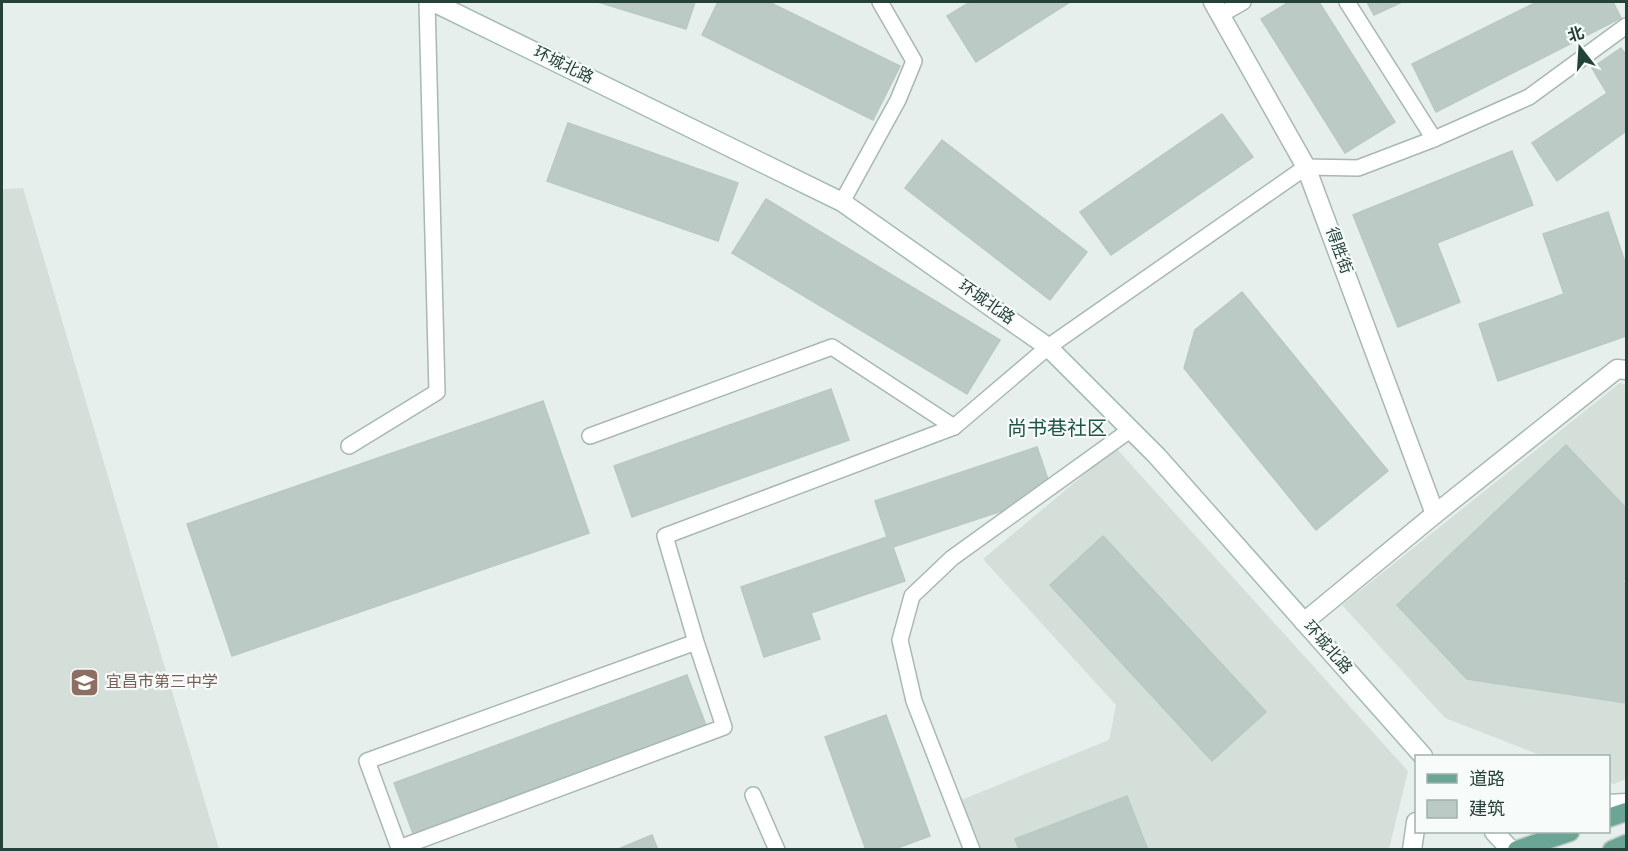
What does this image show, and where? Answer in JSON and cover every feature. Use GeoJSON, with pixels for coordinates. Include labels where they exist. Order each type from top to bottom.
{"type":"FeatureCollection","features":[{"type":"Feature","properties":{"kind":"main road","name":"环城北路"},"geometry":{"type":"LineString","coordinates":[[433,2],[842,202],[1048,347],[1157,456],[1422,755]]}},
{"type":"Feature","properties":{"kind":"main road","name":"得胜街"},"geometry":{"type":"LineString","coordinates":[[1217,8],[1306,167],[1435,514]]}},
{"type":"Feature","properties":{"kind":"main road"},"geometry":{"type":"LineString","coordinates":[[1304,622],[1617,369],[1626,370]]}},
{"type":"Feature","properties":{"kind":"main road"},"geometry":{"type":"LineString","coordinates":[[1610,804],[1626,803]]}},
{"type":"Feature","properties":{"kind":"main road"},"geometry":{"type":"LineString","coordinates":[[1610,818],[1626,812]]}},
{"type":"Feature","properties":{"kind":"main road"},"geometry":{"type":"LineString","coordinates":[[1412,849],[1415,829]]}},
{"type":"Feature","properties":{"kind":"main road"},"geometry":{"type":"LineString","coordinates":[[1496,833],[1511,849]]}},
{"type":"Feature","properties":{"kind":"main road"},"geometry":{"type":"LineString","coordinates":[[1517,849],[1564,833]]}},
{"type":"Feature","properties":{"kind":"main road"},"geometry":{"type":"LineString","coordinates":[[1612,849],[1626,844]]}},
{"type":"Feature","properties":{"kind":"lane"},"geometry":{"type":"LineString","coordinates":[[349,446],[437,392],[427,2]]}},
{"type":"Feature","properties":{"kind":"lane"},"geometry":{"type":"LineString","coordinates":[[842,202],[898,100],[914,61],[880,2]]}},
{"type":"Feature","properties":{"kind":"lane"},"geometry":{"type":"LineString","coordinates":[[1217,8],[1243,2]]}},
{"type":"Feature","properties":{"kind":"lane"},"geometry":{"type":"LineString","coordinates":[[1347,2],[1434,139]]}},
{"type":"Feature","properties":{"kind":"lane"},"geometry":{"type":"LineString","coordinates":[[696,642],[367,761],[399,848],[724,727],[665,536],[954,427],[1048,347],[1306,167],[1358,168],[1434,139],[1529,97],[1626,26]]}},
{"type":"Feature","properties":{"kind":"lane"},"geometry":{"type":"LineString","coordinates":[[590,436],[832,347],[954,427]]}},
{"type":"Feature","properties":{"kind":"lane"},"geometry":{"type":"LineString","coordinates":[[972,849],[914,701],[902,651],[900,640],[912,597],[952,558],[1130,430]]}},
{"type":"Feature","properties":{"kind":"lane"},"geometry":{"type":"LineString","coordinates":[[753,795],[777,849]]}},
{"type":"Feature","properties":{"kind":"shaded area","name":"宜昌市第三中学"},"geometry":{"type":"Polygon","coordinates":[[[23,188],[219,849],[2,849],[2,189],[23,188]]]}},
{"type":"Feature","properties":{"kind":"shaded area"},"geometry":{"type":"Polygon","coordinates":[[[1620,383],[1626,385],[1626,779],[1614,784],[1610,782],[1610,755],[1540,755],[1445,718],[1342,605],[1620,383]]]}},
{"type":"Feature","properties":{"kind":"shaded area"},"geometry":{"type":"Polygon","coordinates":[[[1116,448],[1408,771],[1389,849],[981,849],[961,800],[1109,740],[1116,705],[983,559],[1116,448]]]}},
{"type":"Feature","properties":{"kind":"building"},"geometry":{"type":"Polygon","coordinates":[[[598,2],[695,2],[686,29],[598,2]]]}},
{"type":"Feature","properties":{"kind":"building"},"geometry":{"type":"Polygon","coordinates":[[[718,2],[769,2],[900,66],[873,120],[702,35],[718,2]]]}},
{"type":"Feature","properties":{"kind":"building"},"geometry":{"type":"Polygon","coordinates":[[[970,2],[1070,2],[976,62],[947,16],[970,2]]]}},
{"type":"Feature","properties":{"kind":"building"},"geometry":{"type":"Polygon","coordinates":[[[1289,2],[1319,2],[1395,122],[1345,153],[1261,19],[1289,2]]]}},
{"type":"Feature","properties":{"kind":"building"},"geometry":{"type":"Polygon","coordinates":[[[1367,2],[1402,2],[1374,15],[1367,2]]]}},
{"type":"Feature","properties":{"kind":"building"},"geometry":{"type":"Polygon","coordinates":[[[1537,2],[1613,2],[1621,18],[1436,112],[1412,64],[1537,2]]]}},
{"type":"Feature","properties":{"kind":"building"},"geometry":{"type":"Polygon","coordinates":[[[1621,48],[1626,55],[1626,131],[1557,181],[1532,143],[1607,93],[1592,68],[1621,48]]]}},
{"type":"Feature","properties":{"kind":"building"},"geometry":{"type":"Polygon","coordinates":[[[1222,114],[1253,157],[1111,255],[1080,212],[1222,114]]]}},
{"type":"Feature","properties":{"kind":"building"},"geometry":{"type":"Polygon","coordinates":[[[568,123],[738,183],[718,241],[547,181],[568,123]]]}},
{"type":"Feature","properties":{"kind":"building"},"geometry":{"type":"Polygon","coordinates":[[[942,140],[1087,252],[1050,300],[905,188],[942,140]]]}},
{"type":"Feature","properties":{"kind":"building"},"geometry":{"type":"Polygon","coordinates":[[[1512,151],[1533,205],[1437,243],[1460,302],[1398,327],[1353,215],[1512,151]]]}},
{"type":"Feature","properties":{"kind":"building"},"geometry":{"type":"Polygon","coordinates":[[[766,199],[1000,340],[967,394],[732,253],[766,199]]]}},
{"type":"Feature","properties":{"kind":"building"},"geometry":{"type":"Polygon","coordinates":[[[1608,212],[1626,265],[1626,336],[1498,381],[1479,324],[1564,294],[1543,234],[1608,212]]]}},
{"type":"Feature","properties":{"kind":"building"},"geometry":{"type":"Polygon","coordinates":[[[1242,292],[1388,471],[1316,530],[1184,368],[1195,330],[1242,292]]]}},
{"type":"Feature","properties":{"kind":"building"},"geometry":{"type":"Polygon","coordinates":[[[831,389],[849,440],[632,517],[614,466],[831,389]]]}},
{"type":"Feature","properties":{"kind":"building"},"geometry":{"type":"Polygon","coordinates":[[[543,401],[589,533],[232,656],[187,524],[543,401]]]}},
{"type":"Feature","properties":{"kind":"building"},"geometry":{"type":"Polygon","coordinates":[[[1566,445],[1626,508],[1626,577],[1623,581],[1626,585],[1626,703],[1467,679],[1397,605],[1566,445]]]}},
{"type":"Feature","properties":{"kind":"building"},"geometry":{"type":"Polygon","coordinates":[[[1037,447],[1053,494],[893,547],[905,581],[811,613],[820,639],[764,657],[741,587],[887,537],[875,501],[1037,447]]]}},
{"type":"Feature","properties":{"kind":"building"},"geometry":{"type":"Polygon","coordinates":[[[1103,536],[1266,712],[1212,761],[1050,585],[1103,536]]]}},
{"type":"Feature","properties":{"kind":"building"},"geometry":{"type":"Polygon","coordinates":[[[687,675],[707,728],[414,836],[394,783],[687,675]]]}},
{"type":"Feature","properties":{"kind":"building"},"geometry":{"type":"Polygon","coordinates":[[[886,715],[930,836],[892,850],[866,850],[825,737],[886,715]]]}},
{"type":"Feature","properties":{"kind":"building"},"geometry":{"type":"Polygon","coordinates":[[[1127,796],[1148,850],[1019,850],[1015,839],[1127,796]]]}},
{"type":"Feature","properties":{"kind":"building"},"geometry":{"type":"Polygon","coordinates":[[[652,835],[658,850],[616,850],[652,835]]]}},
{"type":"Feature","properties":{"kind":"place","name":"宜昌市第三中学"},"geometry":{"type":"Point","coordinates":[85,683]}},
{"type":"Feature","properties":{"kind":"district","name":"尚书巷社区"},"geometry":{"type":"Point","coordinates":[1057,430]}}]}
